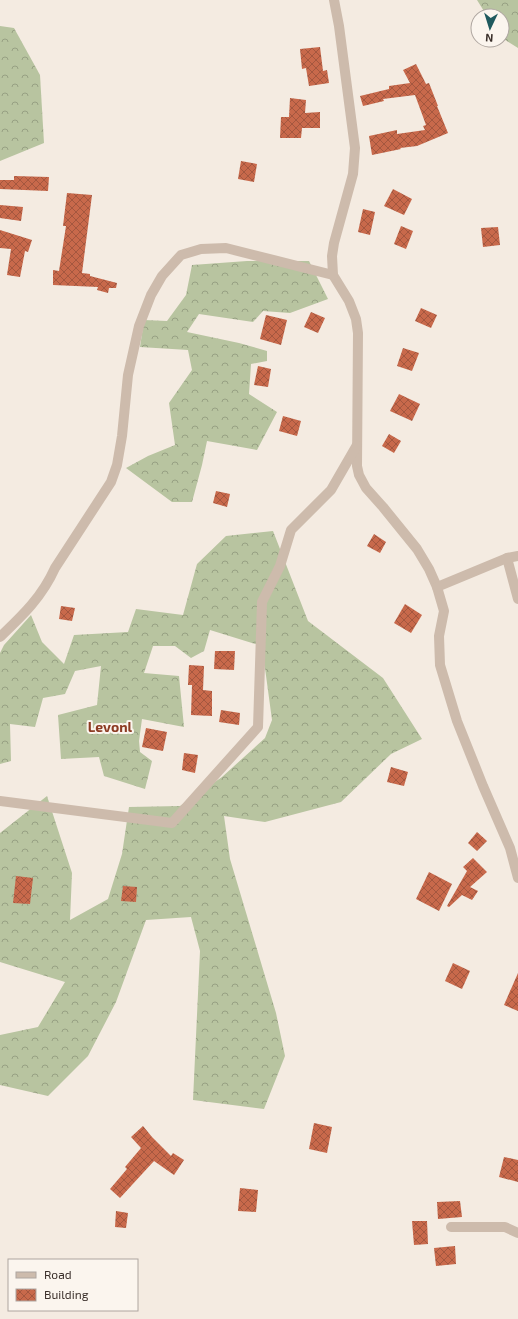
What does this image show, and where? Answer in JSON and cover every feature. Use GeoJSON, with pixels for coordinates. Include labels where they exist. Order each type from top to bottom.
{"type":"FeatureCollection","features":[{"type":"Feature","properties":{"kind":"street"},"geometry":{"type":"LineString","coordinates":[[334,0],[339,26],[355,148],[353,174],[334,243],[332,256],[333,275],[349,301],[356,319],[358,333],[357,466],[359,475],[366,488],[417,550],[429,569],[437,588],[444,611],[439,636],[440,665],[457,721],[510,848],[517,871]]}},
{"type":"Feature","properties":{"kind":"street"},"geometry":{"type":"LineString","coordinates":[[0,637],[40,596],[49,582],[55,568],[111,482],[117,465],[128,375],[139,326],[162,276],[181,255],[201,249],[226,248],[333,275]]}},
{"type":"Feature","properties":{"kind":"street"},"geometry":{"type":"LineString","coordinates":[[0,801],[172,823],[258,727],[262,602],[280,566],[291,530],[331,490],[357,444]]}},
{"type":"Feature","properties":{"kind":"street"},"geometry":{"type":"LineString","coordinates":[[437,588],[507,558],[518,556]]}},
{"type":"Feature","properties":{"kind":"street"},"geometry":{"type":"LineString","coordinates":[[507,558],[518,599]]}},
{"type":"Feature","properties":{"kind":"street"},"geometry":{"type":"LineString","coordinates":[[451,1227],[505,1227],[518,1232]]}},
{"type":"Feature","properties":{"kind":"green space"},"geometry":{"type":"Polygon","coordinates":[[[477,0],[518,0],[518,48],[510,43],[510,8],[482,8],[477,0]]]}},
{"type":"Feature","properties":{"kind":"green space"},"geometry":{"type":"Polygon","coordinates":[[[0,26],[14,28],[40,75],[44,143],[0,161],[0,26]]]}},
{"type":"Feature","properties":{"kind":"green space"},"geometry":{"type":"Polygon","coordinates":[[[247,261],[309,261],[328,299],[290,313],[263,311],[253,322],[199,314],[187,332],[239,343],[267,351],[267,361],[251,364],[249,394],[277,412],[257,450],[207,441],[192,502],[172,502],[126,468],[148,456],[175,445],[169,403],[192,370],[188,350],[140,347],[144,320],[167,321],[186,295],[192,265],[247,261]]]}},
{"type":"Feature","properties":{"kind":"green space"},"geometry":{"type":"Polygon","coordinates":[[[273,531],[308,621],[383,678],[422,739],[391,754],[341,802],[265,822],[224,816],[230,859],[276,1013],[285,1056],[264,1109],[193,1100],[200,951],[191,917],[146,920],[116,1002],[88,1056],[48,1096],[0,1085],[0,1035],[38,1027],[65,982],[0,962],[0,833],[47,796],[72,873],[70,920],[108,899],[122,854],[129,807],[180,806],[222,777],[265,738],[272,720],[262,646],[210,630],[204,651],[191,658],[175,646],[153,646],[144,673],[179,676],[184,727],[142,719],[139,741],[140,752],[152,761],[145,789],[104,776],[99,757],[61,759],[58,715],[97,705],[101,666],[75,671],[65,694],[43,698],[35,727],[10,724],[11,761],[0,764],[0,653],[4,645],[31,615],[42,642],[64,664],[74,635],[128,632],[136,609],[183,615],[197,564],[226,536],[273,531]]]}},
{"type":"Feature","properties":{"kind":"building"},"geometry":{"type":"Polygon","coordinates":[[[320,47],[323,71],[327,70],[329,83],[309,86],[306,68],[302,69],[300,49],[320,47]]]}},
{"type":"Feature","properties":{"kind":"building"},"geometry":{"type":"Polygon","coordinates":[[[416,64],[426,84],[429,83],[448,133],[417,146],[400,148],[401,149],[372,155],[369,136],[397,130],[397,134],[425,130],[423,126],[426,125],[415,95],[383,99],[384,101],[363,106],[360,96],[389,89],[389,86],[410,83],[403,70],[416,64]]]}},
{"type":"Feature","properties":{"kind":"building"},"geometry":{"type":"Polygon","coordinates":[[[290,98],[306,100],[305,113],[320,112],[320,128],[302,128],[301,138],[280,138],[281,117],[289,117],[290,98]]]}},
{"type":"Feature","properties":{"kind":"building"},"geometry":{"type":"Polygon","coordinates":[[[241,161],[257,164],[254,182],[238,179],[241,161]]]}},
{"type":"Feature","properties":{"kind":"building"},"geometry":{"type":"Polygon","coordinates":[[[14,176],[49,177],[48,191],[0,189],[0,180],[14,180],[14,176]]]}},
{"type":"Feature","properties":{"kind":"building"},"geometry":{"type":"Polygon","coordinates":[[[393,189],[412,199],[404,215],[384,206],[393,189]]]}},
{"type":"Feature","properties":{"kind":"building"},"geometry":{"type":"Polygon","coordinates":[[[67,193],[92,195],[82,273],[90,274],[90,276],[117,283],[116,288],[109,288],[108,293],[97,290],[98,287],[53,285],[53,270],[59,271],[66,226],[63,226],[67,193]]]}},
{"type":"Feature","properties":{"kind":"building"},"geometry":{"type":"Polygon","coordinates":[[[0,205],[23,207],[21,221],[0,218],[0,205]]]}},
{"type":"Feature","properties":{"kind":"building"},"geometry":{"type":"Polygon","coordinates":[[[363,209],[375,212],[370,235],[358,232],[363,209]]]}},
{"type":"Feature","properties":{"kind":"building"},"geometry":{"type":"Polygon","coordinates":[[[401,226],[413,231],[406,249],[394,244],[401,226]]]}},
{"type":"Feature","properties":{"kind":"building"},"geometry":{"type":"Polygon","coordinates":[[[498,227],[500,245],[483,247],[481,228],[498,227]]]}},
{"type":"Feature","properties":{"kind":"building"},"geometry":{"type":"Polygon","coordinates":[[[0,230],[32,240],[28,252],[25,251],[20,277],[7,275],[11,249],[0,248],[0,230]]]}},
{"type":"Feature","properties":{"kind":"building"},"geometry":{"type":"Polygon","coordinates":[[[421,308],[437,315],[431,328],[415,321],[421,308]]]}},
{"type":"Feature","properties":{"kind":"building"},"geometry":{"type":"Polygon","coordinates":[[[311,312],[325,318],[318,333],[304,327],[311,312]]]}},
{"type":"Feature","properties":{"kind":"building"},"geometry":{"type":"Polygon","coordinates":[[[266,315],[287,320],[281,345],[260,339],[266,315]]]}},
{"type":"Feature","properties":{"kind":"building"},"geometry":{"type":"Polygon","coordinates":[[[403,348],[419,353],[412,371],[397,366],[403,348]]]}},
{"type":"Feature","properties":{"kind":"building"},"geometry":{"type":"Polygon","coordinates":[[[258,366],[271,369],[268,387],[254,385],[258,366]]]}},
{"type":"Feature","properties":{"kind":"building"},"geometry":{"type":"Polygon","coordinates":[[[399,394],[420,404],[412,421],[390,411],[399,394]]]}},
{"type":"Feature","properties":{"kind":"building"},"geometry":{"type":"Polygon","coordinates":[[[283,416],[301,421],[297,436],[279,431],[283,416]]]}},
{"type":"Feature","properties":{"kind":"building"},"geometry":{"type":"Polygon","coordinates":[[[389,434],[401,441],[394,453],[382,446],[389,434]]]}},
{"type":"Feature","properties":{"kind":"building"},"geometry":{"type":"Polygon","coordinates":[[[216,491],[230,494],[227,507],[213,503],[216,491]]]}},
{"type":"Feature","properties":{"kind":"building"},"geometry":{"type":"Polygon","coordinates":[[[374,534],[386,542],[380,553],[367,546],[374,534]]]}},
{"type":"Feature","properties":{"kind":"building"},"geometry":{"type":"Polygon","coordinates":[[[405,604],[422,615],[411,633],[394,623],[405,604]]]}},
{"type":"Feature","properties":{"kind":"building"},"geometry":{"type":"Polygon","coordinates":[[[61,606],[75,608],[72,621],[59,619],[61,606]]]}},
{"type":"Feature","properties":{"kind":"building"},"geometry":{"type":"Polygon","coordinates":[[[215,651],[235,651],[234,670],[214,669],[215,651]]]}},
{"type":"Feature","properties":{"kind":"building"},"geometry":{"type":"Polygon","coordinates":[[[189,665],[204,666],[203,690],[212,691],[212,716],[191,715],[192,685],[188,685],[189,665]]]}},
{"type":"Feature","properties":{"kind":"building"},"geometry":{"type":"Polygon","coordinates":[[[221,710],[240,713],[239,725],[219,722],[221,710]]]}},
{"type":"Feature","properties":{"kind":"building"},"geometry":{"type":"Polygon","coordinates":[[[146,728],[167,732],[163,751],[142,747],[146,728]]]}},
{"type":"Feature","properties":{"kind":"building"},"geometry":{"type":"Polygon","coordinates":[[[184,753],[198,755],[195,773],[182,770],[184,753]]]}},
{"type":"Feature","properties":{"kind":"building"},"geometry":{"type":"Polygon","coordinates":[[[391,767],[408,772],[404,786],[387,782],[391,767]]]}},
{"type":"Feature","properties":{"kind":"building"},"geometry":{"type":"Polygon","coordinates":[[[477,832],[487,841],[477,851],[468,843],[477,832]]]}},
{"type":"Feature","properties":{"kind":"building"},"geometry":{"type":"Polygon","coordinates":[[[473,858],[487,872],[470,887],[478,891],[472,900],[462,895],[449,907],[447,906],[467,871],[463,867],[473,858]]]}},
{"type":"Feature","properties":{"kind":"building"},"geometry":{"type":"Polygon","coordinates":[[[429,872],[452,884],[439,911],[416,899],[429,872]]]}},
{"type":"Feature","properties":{"kind":"building"},"geometry":{"type":"Polygon","coordinates":[[[16,876],[33,878],[30,904],[13,903],[16,876]]]}},
{"type":"Feature","properties":{"kind":"building"},"geometry":{"type":"Polygon","coordinates":[[[123,886],[137,887],[136,902],[121,901],[123,886]]]}},
{"type":"Feature","properties":{"kind":"building"},"geometry":{"type":"Polygon","coordinates":[[[453,963],[470,971],[462,989],[445,981],[453,963]]]}},
{"type":"Feature","properties":{"kind":"building"},"geometry":{"type":"Polygon","coordinates":[[[518,973],[518,1011],[504,1005],[518,973]]]}},
{"type":"Feature","properties":{"kind":"building"},"geometry":{"type":"Polygon","coordinates":[[[314,1123],[332,1127],[327,1153],[309,1149],[314,1123]]]}},
{"type":"Feature","properties":{"kind":"building"},"geometry":{"type":"Polygon","coordinates":[[[143,1126],[171,1156],[173,1153],[184,1160],[174,1175],[154,1161],[120,1198],[110,1189],[127,1169],[125,1167],[141,1148],[131,1137],[143,1126]]]}},
{"type":"Feature","properties":{"kind":"building"},"geometry":{"type":"Polygon","coordinates":[[[504,1157],[518,1160],[518,1182],[499,1177],[504,1157]]]}},
{"type":"Feature","properties":{"kind":"building"},"geometry":{"type":"Polygon","coordinates":[[[240,1188],[258,1190],[256,1212],[238,1211],[240,1188]]]}},
{"type":"Feature","properties":{"kind":"building"},"geometry":{"type":"Polygon","coordinates":[[[460,1201],[462,1217],[438,1219],[437,1202],[460,1201]]]}},
{"type":"Feature","properties":{"kind":"building"},"geometry":{"type":"Polygon","coordinates":[[[116,1211],[128,1213],[126,1228],[115,1227],[116,1211]]]}},
{"type":"Feature","properties":{"kind":"building"},"geometry":{"type":"Polygon","coordinates":[[[412,1221],[427,1221],[428,1244],[414,1245],[412,1221]]]}},
{"type":"Feature","properties":{"kind":"building"},"geometry":{"type":"Polygon","coordinates":[[[455,1246],[456,1264],[436,1266],[434,1248],[455,1246]]]}},
{"type":"Feature","properties":{"kind":"district","name":"Levonl"},"geometry":{"type":"Point","coordinates":[110,727]}}]}
